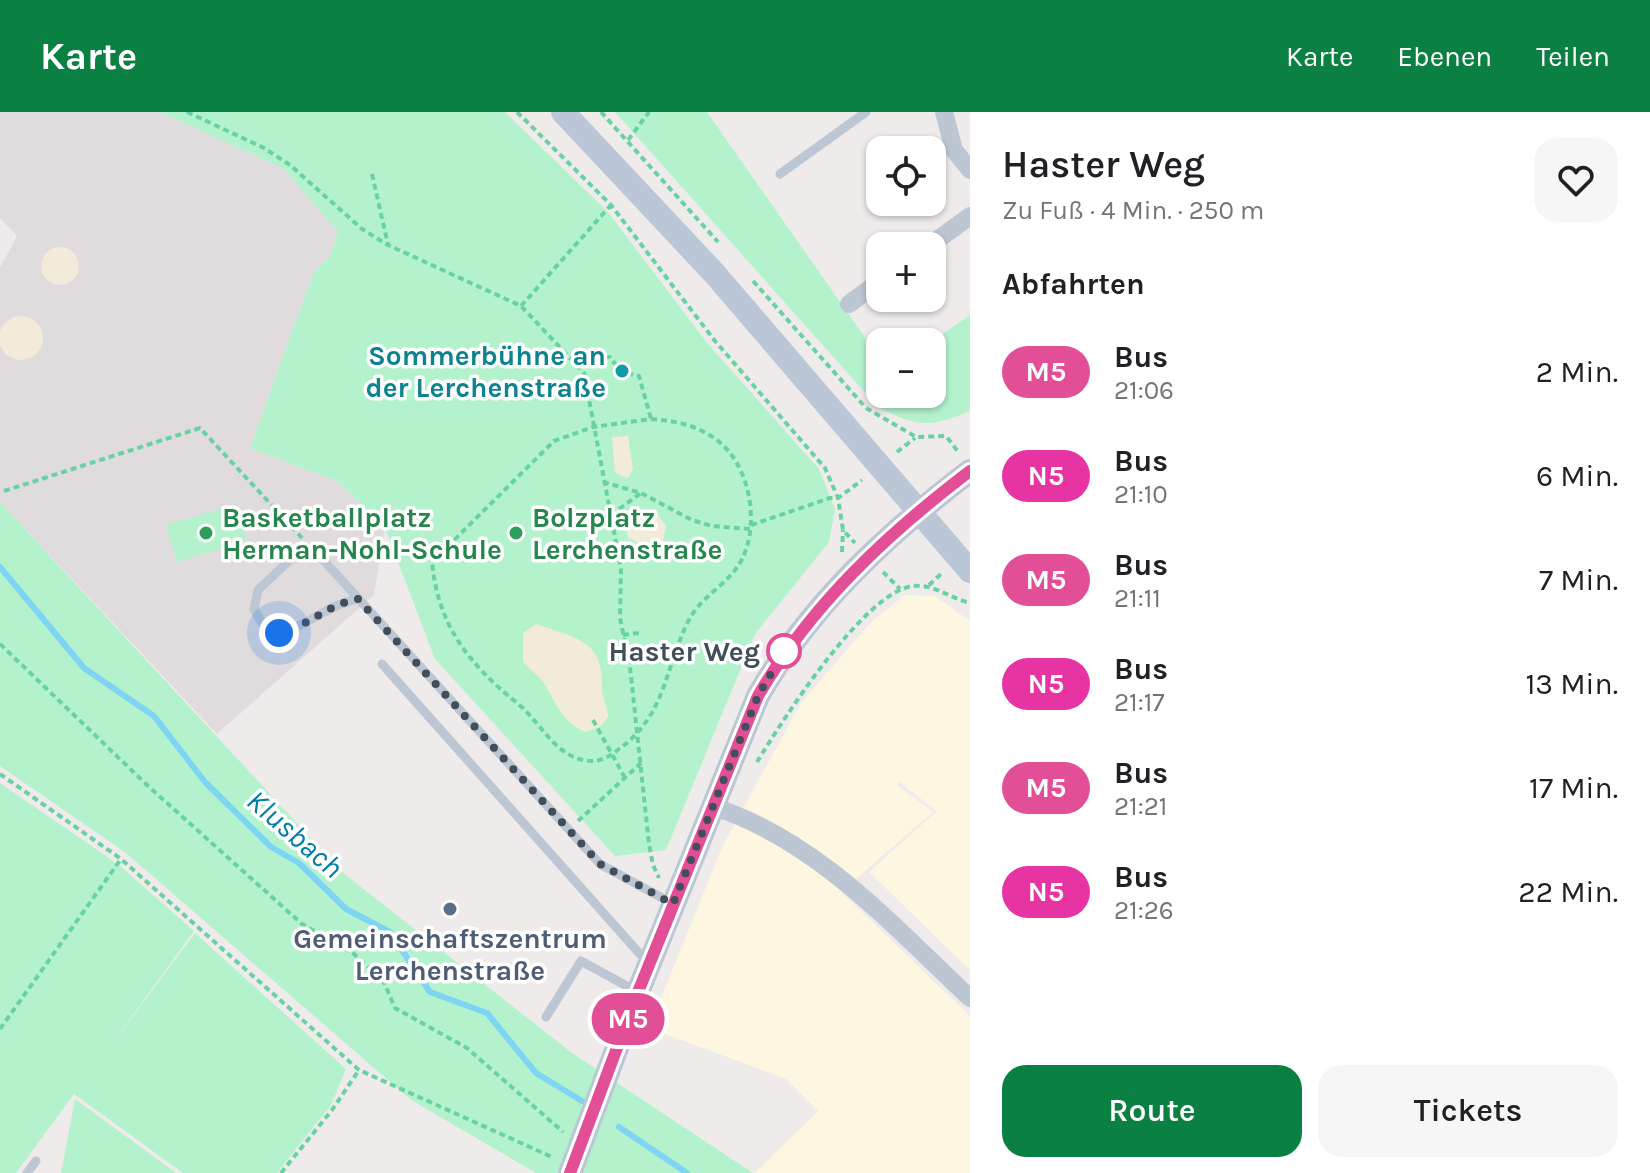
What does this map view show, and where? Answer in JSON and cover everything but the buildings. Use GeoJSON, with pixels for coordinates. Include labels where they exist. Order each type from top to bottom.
{"type":"FeatureCollection","features":[{"type":"Feature","properties":{"kind":"street"},"geometry":{"type":"LineString","coordinates":[[563,112],[714,273],[970,571]]}},
{"type":"Feature","properties":{"kind":"street"},"geometry":{"type":"LineString","coordinates":[[944,112],[954,150],[970,170]]}},
{"type":"Feature","properties":{"kind":"street"},"geometry":{"type":"LineString","coordinates":[[946,234],[970,216]]}},
{"type":"Feature","properties":{"kind":"street"},"geometry":{"type":"LineString","coordinates":[[849,304],[866,291]]}},
{"type":"Feature","properties":{"kind":"street"},"geometry":{"type":"LineString","coordinates":[[575,1161],[638,992],[758,696],[784,651],[867,556],[966,464]]}},
{"type":"Feature","properties":{"kind":"street"},"geometry":{"type":"LineString","coordinates":[[714,807],[750,819],[812,856],[877,910],[970,998]]}},
{"type":"Feature","properties":{"kind":"lane"},"geometry":{"type":"LineString","coordinates":[[780,174],[866,112]]}},
{"type":"Feature","properties":{"kind":"lane"},"geometry":{"type":"LineString","coordinates":[[358,599],[338,602],[298,629],[279,633],[263,625],[254,609],[258,590],[296,554],[317,553],[600,864],[673,904]]}},
{"type":"Feature","properties":{"kind":"lane"},"geometry":{"type":"LineString","coordinates":[[382,664],[650,965]]}},
{"type":"Feature","properties":{"kind":"lane"},"geometry":{"type":"LineString","coordinates":[[546,1017],[581,961],[638,992]]}},
{"type":"Feature","properties":{"kind":"lane"},"geometry":{"type":"LineString","coordinates":[[27,1173],[36,1161]]}},
{"type":"Feature","properties":{"kind":"path"},"geometry":{"type":"LineString","coordinates":[[187,112],[264,148],[290,165],[362,229],[388,245],[521,306],[575,359],[588,385],[602,481],[621,569],[623,635],[653,865],[673,904]]}},
{"type":"Feature","properties":{"kind":"path"},"geometry":{"type":"LineString","coordinates":[[517,112],[611,205],[715,341],[825,468],[838,498],[843,530],[861,549]]}},
{"type":"Feature","properties":{"kind":"path"},"geometry":{"type":"LineString","coordinates":[[601,112],[721,245]]}},
{"type":"Feature","properties":{"kind":"path"},"geometry":{"type":"LineString","coordinates":[[628,140],[648,112]]}},
{"type":"Feature","properties":{"kind":"path"},"geometry":{"type":"LineString","coordinates":[[372,174],[388,245]]}},
{"type":"Feature","properties":{"kind":"path"},"geometry":{"type":"LineString","coordinates":[[521,306],[611,205]]}},
{"type":"Feature","properties":{"kind":"path"},"geometry":{"type":"LineString","coordinates":[[752,280],[866,408],[916,437],[946,436],[966,464]]}},
{"type":"Feature","properties":{"kind":"path"},"geometry":{"type":"LineString","coordinates":[[575,359],[610,357],[621,372],[639,376],[651,419]]}},
{"type":"Feature","properties":{"kind":"path"},"geometry":{"type":"LineString","coordinates":[[651,419],[694,427],[723,444],[742,477],[751,527],[741,563],[688,622],[659,703],[637,736],[611,755],[595,761],[577,759],[565,752],[521,706],[481,672],[453,634],[435,592],[432,562],[554,441],[593,427],[651,419]]}},
{"type":"Feature","properties":{"kind":"path"},"geometry":{"type":"LineString","coordinates":[[4,491],[200,428],[317,553]]}},
{"type":"Feature","properties":{"kind":"path"},"geometry":{"type":"LineString","coordinates":[[602,481],[641,493],[692,520],[712,526],[751,527],[830,498],[838,498]]}},
{"type":"Feature","properties":{"kind":"path"},"geometry":{"type":"LineString","coordinates":[[611,515],[641,493]]}},
{"type":"Feature","properties":{"kind":"path"},"geometry":{"type":"LineString","coordinates":[[874,562],[900,589]]}},
{"type":"Feature","properties":{"kind":"path"},"geometry":{"type":"LineString","coordinates":[[750,773],[794,700],[864,618],[900,589],[929,585],[970,603]]}},
{"type":"Feature","properties":{"kind":"path"},"geometry":{"type":"LineString","coordinates":[[623,635],[639,633]]}},
{"type":"Feature","properties":{"kind":"path"},"geometry":{"type":"LineString","coordinates":[[0,644],[147,785],[302,924],[354,954],[383,980],[395,1008],[467,1048],[575,1161]]}},
{"type":"Feature","properties":{"kind":"path"},"geometry":{"type":"LineString","coordinates":[[593,720],[625,778]]}},
{"type":"Feature","properties":{"kind":"path"},"geometry":{"type":"LineString","coordinates":[[568,830],[641,763]]}},
{"type":"Feature","properties":{"kind":"path"},"geometry":{"type":"LineString","coordinates":[[0,774],[121,859],[359,1070],[575,1161]]}},
{"type":"Feature","properties":{"kind":"path"},"geometry":{"type":"LineString","coordinates":[[0,1029],[121,859]]}},
{"type":"Feature","properties":{"kind":"path"},"geometry":{"type":"LineString","coordinates":[[281,1173],[359,1070]]}},
{"type":"Feature","properties":{"kind":"shaded area"},"geometry":{"type":"Polygon","coordinates":[[[0,112],[160,112],[284,169],[338,232],[330,256],[314,271],[250,448],[339,482],[385,528],[374,595],[217,734],[0,502],[0,268],[17,236],[0,218],[0,112]]]}},
{"type":"Feature","properties":{"kind":"shaded area"},"geometry":{"type":"Polygon","coordinates":[[[905,595],[935,596],[970,621],[970,970],[869,872],[937,811],[899,782],[897,785],[933,812],[841,892],[970,1016],[970,1173],[755,1173],[818,1111],[786,1079],[649,1028],[723,845],[801,703],[870,623],[905,595]]]}},
{"type":"Feature","properties":{"kind":"green space"},"geometry":{"type":"Polygon","coordinates":[[[160,112],[505,112],[608,212],[708,344],[819,469],[835,509],[829,542],[755,634],[666,850],[615,856],[435,659],[385,528],[339,482],[250,448],[314,271],[330,256],[338,232],[284,169],[160,112]]]}},
{"type":"Feature","properties":{"kind":"green space"},"geometry":{"type":"Polygon","coordinates":[[[615,112],[707,112],[866,339],[866,394],[615,112]]]}},
{"type":"Feature","properties":{"kind":"green space"},"geometry":{"type":"Polygon","coordinates":[[[970,315],[970,411],[933,422],[913,422],[880,408],[946,408],[946,332],[970,315]]]}},
{"type":"Feature","properties":{"kind":"green space"},"geometry":{"type":"Polygon","coordinates":[[[0,502],[342,872],[572,1053],[753,1173],[536,1173],[411,1100],[126,853],[0,766],[0,502]]]}},
{"type":"Feature","properties":{"kind":"green space","name":"Basketballplatz Herman-Nohl-Schule"},"geometry":{"type":"Polygon","coordinates":[[[235,504],[246,541],[177,562],[166,525],[235,504]]]}},
{"type":"Feature","properties":{"kind":"green space"},"geometry":{"type":"Polygon","coordinates":[[[0,783],[119,865],[194,931],[104,1055],[195,933],[346,1069],[331,1105],[277,1173],[183,1173],[74,1094],[16,1173],[0,1173],[0,783]]]}},
{"type":"Feature","properties":{"kind":"green space"},"geometry":{"type":"Polygon","coordinates":[[[75,1099],[176,1173],[61,1173],[75,1099]]]}},
{"type":"Feature","properties":{"kind":"sand"},"geometry":{"type":"Polygon","coordinates":[[[60,247],[73,253],[79,266],[73,279],[60,285],[47,279],[41,266],[47,253],[60,247]]]}},
{"type":"Feature","properties":{"kind":"sand"},"geometry":{"type":"Polygon","coordinates":[[[21,316],[36,323],[43,338],[36,353],[21,360],[6,353],[-1,338],[6,323],[21,316]]]}},
{"type":"Feature","properties":{"kind":"sand"},"geometry":{"type":"Polygon","coordinates":[[[628,436],[633,469],[628,478],[615,473],[612,437],[628,436]]]}},
{"type":"Feature","properties":{"kind":"sand"},"geometry":{"type":"Polygon","coordinates":[[[647,510],[656,513],[666,526],[663,542],[639,543],[628,538],[629,519],[647,510]]]}},
{"type":"Feature","properties":{"kind":"sand"},"geometry":{"type":"Polygon","coordinates":[[[536,624],[574,637],[592,650],[598,659],[608,713],[601,726],[586,732],[572,724],[561,713],[543,682],[523,662],[523,633],[536,624]]]}},
{"type":"Feature","properties":{"kind":"waterway","name":"Klusbach"},"geometry":{"type":"LineString","coordinates":[[0,567],[84,668],[154,716],[205,782],[271,847],[299,863],[346,909],[390,932],[430,992],[487,1013],[536,1073],[582,1101]]}},
{"type":"Feature","properties":{"kind":"waterway","name":"Klusbach"},"geometry":{"type":"LineString","coordinates":[[619,1127],[687,1173]]}},
{"type":"Feature","properties":{"kind":"bus line","name":"M5"},"geometry":{"type":"LineString","coordinates":[[570,1173],[638,992],[758,696],[784,651],[867,556],[970,471]]}},
{"type":"Feature","properties":{"kind":"place","name":"Sommerbühne an der Lerchenstraße"},"geometry":{"type":"Point","coordinates":[622,371]}},
{"type":"Feature","properties":{"kind":"place","name":"Basketballplatz Herman-Nohl-Schule"},"geometry":{"type":"Point","coordinates":[206,533]}},
{"type":"Feature","properties":{"kind":"place","name":"Bolzplatz Lerchenstraße"},"geometry":{"type":"Point","coordinates":[516,533]}},
{"type":"Feature","properties":{"kind":"place","name":"Haster Weg"},"geometry":{"type":"Point","coordinates":[784,651]}},
{"type":"Feature","properties":{"kind":"place","name":"Gemeinschaftszentrum Lerchenstraße"},"geometry":{"type":"Point","coordinates":[450,909]}},
{"type":"Feature","properties":{"kind":"route"},"geometry":{"type":"LineString","coordinates":[[279,633],[298,629],[338,602],[358,599],[600,864],[673,904],[758,696],[784,651]]}}]}
